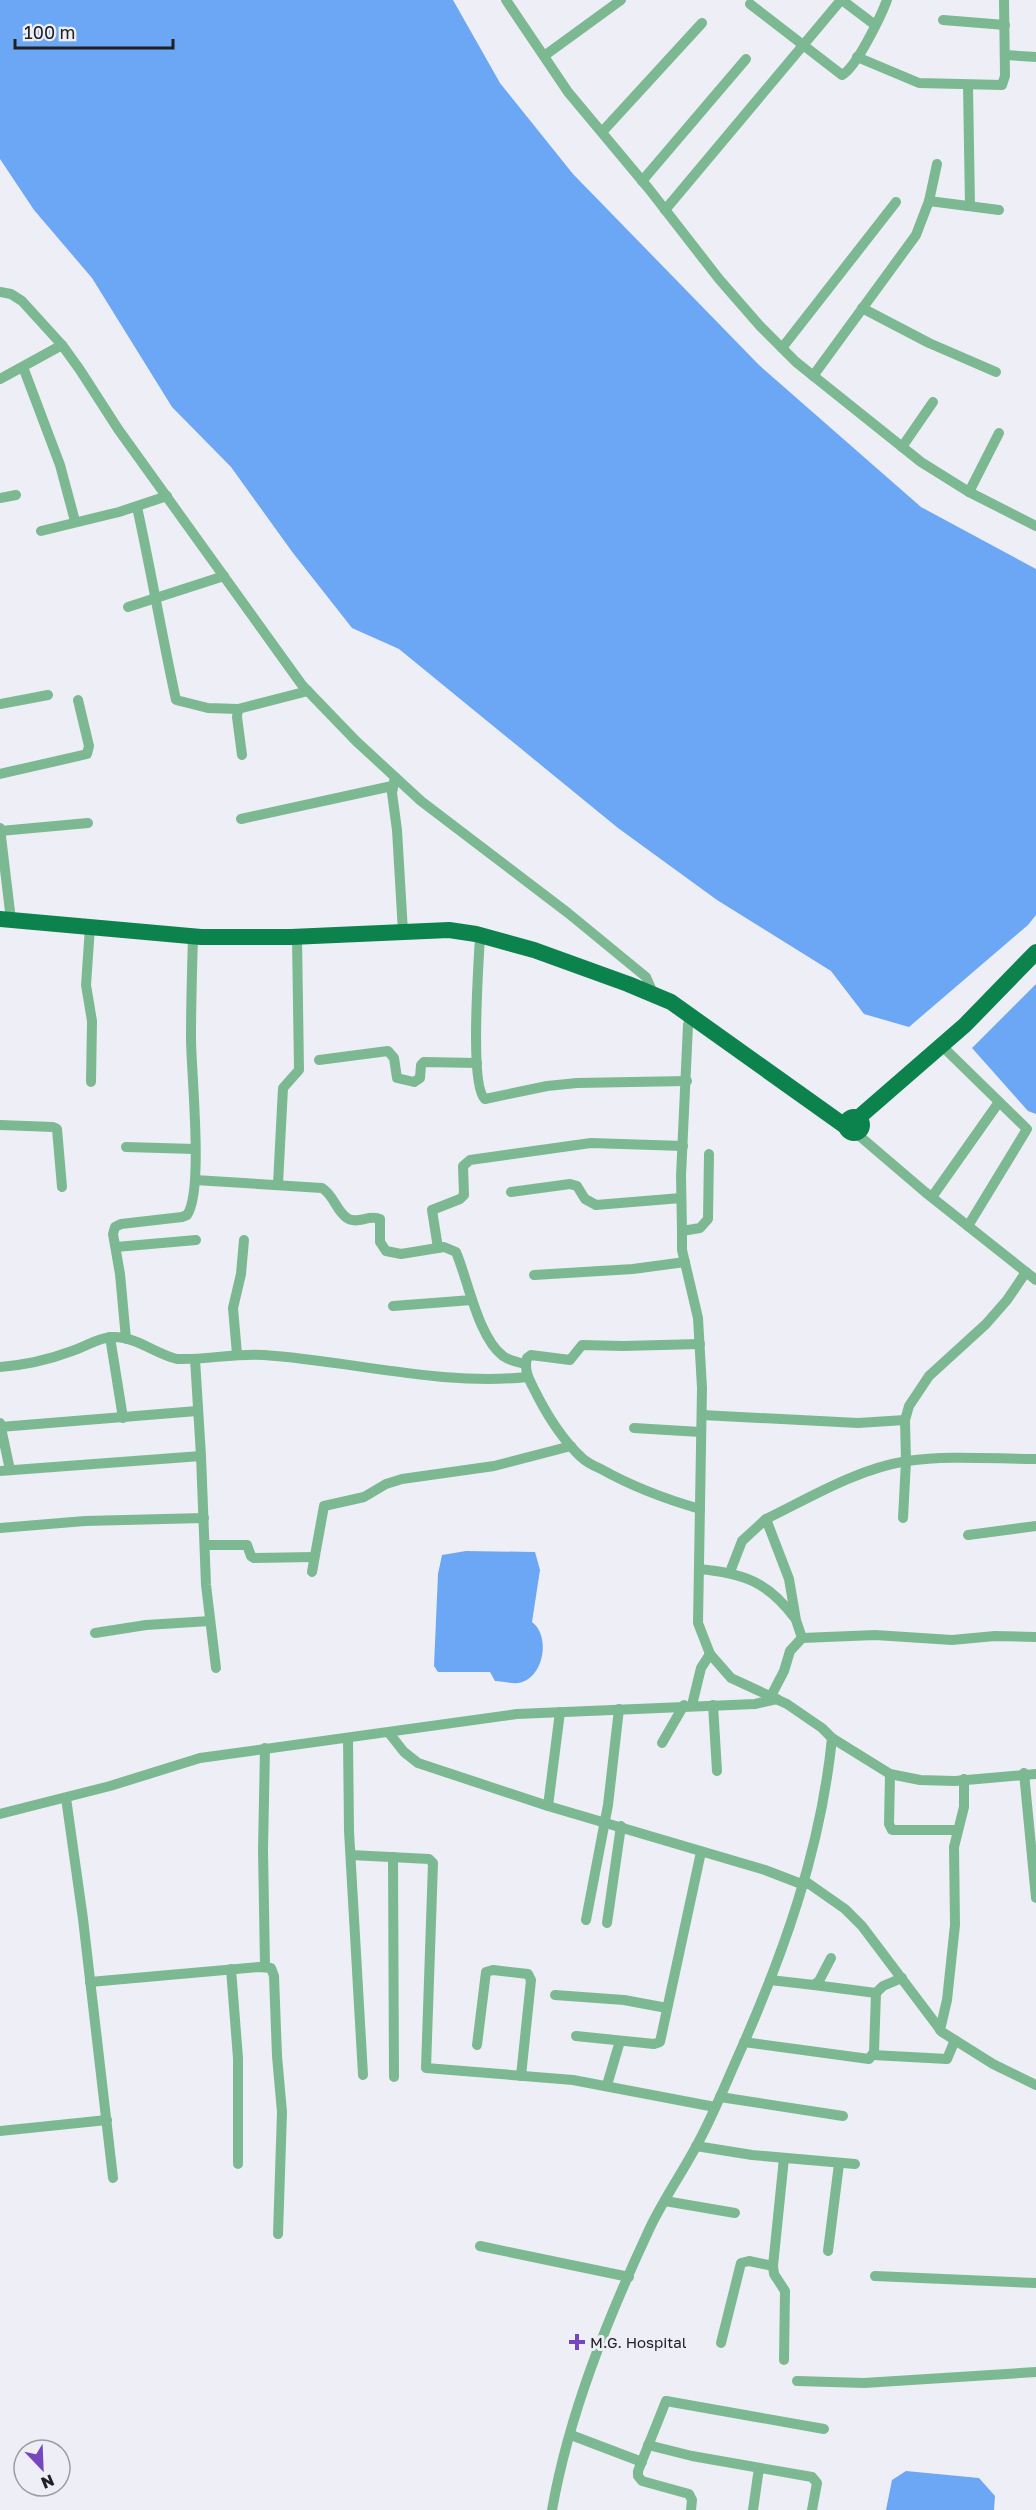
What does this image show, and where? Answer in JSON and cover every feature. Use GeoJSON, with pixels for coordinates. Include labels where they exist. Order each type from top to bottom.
{"type":"FeatureCollection","features":[{"type":"Feature","properties":{"kind":"main road"},"geometry":{"type":"LineString","coordinates":[[5,920],[193,937],[297,937],[449,930],[480,935],[534,950],[652,993],[691,1015],[853,1126],[993,998],[1036,952]]}},
{"type":"Feature","properties":{"kind":"street"},"geometry":{"type":"LineString","coordinates":[[506,0],[568,92],[719,279],[782,348],[813,376],[902,447],[969,492],[1036,526]]}},
{"type":"Feature","properties":{"kind":"street"},"geometry":{"type":"LineString","coordinates":[[544,56],[621,0]]}},
{"type":"Feature","properties":{"kind":"street"},"geometry":{"type":"LineString","coordinates":[[665,210],[841,0],[875,25]]}},
{"type":"Feature","properties":{"kind":"street"},"geometry":{"type":"LineString","coordinates":[[750,3],[842,75],[857,57],[886,0]]}},
{"type":"Feature","properties":{"kind":"street"},"geometry":{"type":"LineString","coordinates":[[857,57],[912,81],[930,85],[999,85],[1004,83],[1004,0]]}},
{"type":"Feature","properties":{"kind":"street"},"geometry":{"type":"LineString","coordinates":[[943,20],[1005,24]]}},
{"type":"Feature","properties":{"kind":"street"},"geometry":{"type":"LineString","coordinates":[[602,132],[702,23]]}},
{"type":"Feature","properties":{"kind":"street"},"geometry":{"type":"LineString","coordinates":[[1005,55],[1036,57]]}},
{"type":"Feature","properties":{"kind":"street"},"geometry":{"type":"LineString","coordinates":[[642,181],[746,59]]}},
{"type":"Feature","properties":{"kind":"street"},"geometry":{"type":"LineString","coordinates":[[968,85],[970,206]]}},
{"type":"Feature","properties":{"kind":"street"},"geometry":{"type":"LineString","coordinates":[[813,376],[916,235],[929,201],[937,164]]}},
{"type":"Feature","properties":{"kind":"street"},"geometry":{"type":"LineString","coordinates":[[929,201],[999,210]]}},
{"type":"Feature","properties":{"kind":"street"},"geometry":{"type":"LineString","coordinates":[[782,348],[896,202]]}},
{"type":"Feature","properties":{"kind":"street"},"geometry":{"type":"LineString","coordinates":[[0,292],[10,294],[22,301],[62,345],[118,429],[274,649],[309,691],[393,782],[568,913],[646,977],[652,993]]}},
{"type":"Feature","properties":{"kind":"street"},"geometry":{"type":"LineString","coordinates":[[862,308],[929,343],[996,372]]}},
{"type":"Feature","properties":{"kind":"street"},"geometry":{"type":"LineString","coordinates":[[0,379],[62,345]]}},
{"type":"Feature","properties":{"kind":"street"},"geometry":{"type":"LineString","coordinates":[[23,367],[57,455],[75,521]]}},
{"type":"Feature","properties":{"kind":"street"},"geometry":{"type":"LineString","coordinates":[[902,447],[933,402]]}},
{"type":"Feature","properties":{"kind":"street"},"geometry":{"type":"LineString","coordinates":[[969,492],[999,433]]}},
{"type":"Feature","properties":{"kind":"street"},"geometry":{"type":"LineString","coordinates":[[0,498],[16,495]]}},
{"type":"Feature","properties":{"kind":"street"},"geometry":{"type":"LineString","coordinates":[[41,531],[137,507],[167,496]]}},
{"type":"Feature","properties":{"kind":"street"},"geometry":{"type":"LineString","coordinates":[[137,507],[176,700],[208,708],[238,709],[309,691]]}},
{"type":"Feature","properties":{"kind":"street"},"geometry":{"type":"LineString","coordinates":[[128,608],[224,576]]}},
{"type":"Feature","properties":{"kind":"street"},"geometry":{"type":"LineString","coordinates":[[0,704],[48,695]]}},
{"type":"Feature","properties":{"kind":"street"},"geometry":{"type":"LineString","coordinates":[[0,774],[87,754],[89,746],[78,700]]}},
{"type":"Feature","properties":{"kind":"street"},"geometry":{"type":"LineString","coordinates":[[238,709],[242,755]]}},
{"type":"Feature","properties":{"kind":"street"},"geometry":{"type":"LineString","coordinates":[[241,819],[393,782]]}},
{"type":"Feature","properties":{"kind":"street"},"geometry":{"type":"LineString","coordinates":[[393,782],[403,932]]}},
{"type":"Feature","properties":{"kind":"street"},"geometry":{"type":"LineString","coordinates":[[5,920],[0,830],[88,823]]}},
{"type":"Feature","properties":{"kind":"street"},"geometry":{"type":"LineString","coordinates":[[90,927],[86,985],[92,1021],[91,1082]]}},
{"type":"Feature","properties":{"kind":"street"},"geometry":{"type":"LineString","coordinates":[[480,935],[477,1063],[478,1084],[481,1095],[485,1099],[547,1086],[687,1081]]}},
{"type":"Feature","properties":{"kind":"street"},"geometry":{"type":"LineString","coordinates":[[126,1339],[114,1230],[117,1225],[188,1215],[192,1208],[195,1180],[191,1039],[193,937]]}},
{"type":"Feature","properties":{"kind":"street"},"geometry":{"type":"LineString","coordinates":[[278,1184],[284,1088],[300,1070],[297,937]]}},
{"type":"Feature","properties":{"kind":"street"},"geometry":{"type":"LineString","coordinates":[[691,1015],[688,1025],[681,1198],[685,1262],[698,1318],[700,1344],[702,1415],[698,1623],[710,1654],[731,1678],[774,1698],[890,1774],[920,1780],[1036,1774]]}},
{"type":"Feature","properties":{"kind":"street"},"geometry":{"type":"LineString","coordinates":[[942,1046],[1027,1129],[968,1226]]}},
{"type":"Feature","properties":{"kind":"street"},"geometry":{"type":"LineString","coordinates":[[319,1060],[388,1051],[394,1058],[397,1078],[414,1082],[420,1078],[421,1065],[424,1062],[477,1063]]}},
{"type":"Feature","properties":{"kind":"street"},"geometry":{"type":"LineString","coordinates":[[932,1197],[999,1102]]}},
{"type":"Feature","properties":{"kind":"street"},"geometry":{"type":"LineString","coordinates":[[0,1125],[57,1129],[62,1187]]}},
{"type":"Feature","properties":{"kind":"street"},"geometry":{"type":"LineString","coordinates":[[853,1126],[932,1197],[1036,1280]]}},
{"type":"Feature","properties":{"kind":"street"},"geometry":{"type":"LineString","coordinates":[[438,1248],[432,1210],[460,1199],[464,1195],[463,1166],[470,1160],[528,1149],[591,1143],[683,1146]]}},
{"type":"Feature","properties":{"kind":"street"},"geometry":{"type":"LineString","coordinates":[[126,1147],[195,1149]]}},
{"type":"Feature","properties":{"kind":"street"},"geometry":{"type":"LineString","coordinates":[[682,1231],[700,1228],[708,1219],[710,1154]]}},
{"type":"Feature","properties":{"kind":"street"},"geometry":{"type":"LineString","coordinates":[[195,1180],[322,1188],[330,1192],[348,1219],[354,1221],[375,1216],[380,1219],[382,1248],[392,1254],[444,1247],[456,1252],[472,1300],[496,1350],[504,1357],[525,1364]]}},
{"type":"Feature","properties":{"kind":"street"},"geometry":{"type":"LineString","coordinates":[[511,1192],[570,1184],[577,1186],[585,1199],[596,1205],[681,1198]]}},
{"type":"Feature","properties":{"kind":"street"},"geometry":{"type":"LineString","coordinates":[[116,1247],[196,1240]]}},
{"type":"Feature","properties":{"kind":"street"},"geometry":{"type":"LineString","coordinates":[[237,1354],[233,1308],[241,1274],[244,1240]]}},
{"type":"Feature","properties":{"kind":"street"},"geometry":{"type":"LineString","coordinates":[[534,1275],[633,1269],[685,1262]]}},
{"type":"Feature","properties":{"kind":"street"},"geometry":{"type":"LineString","coordinates":[[903,1518],[906,1461],[904,1420],[913,1398],[929,1376],[986,1324],[1007,1300],[1026,1272]]}},
{"type":"Feature","properties":{"kind":"street"},"geometry":{"type":"LineString","coordinates":[[393,1306],[472,1300]]}},
{"type":"Feature","properties":{"kind":"street"},"geometry":{"type":"LineString","coordinates":[[0,1367],[38,1363],[110,1337],[126,1339],[165,1356],[195,1359],[237,1354],[290,1357],[460,1378],[496,1380],[528,1377]]}},
{"type":"Feature","properties":{"kind":"street"},"geometry":{"type":"LineString","coordinates":[[110,1337],[123,1418]]}},
{"type":"Feature","properties":{"kind":"street"},"geometry":{"type":"LineString","coordinates":[[700,1344],[582,1345],[570,1360],[531,1355],[526,1358],[525,1364],[528,1377],[541,1402],[582,1459],[621,1481],[659,1497],[700,1509]]}},
{"type":"Feature","properties":{"kind":"street"},"geometry":{"type":"LineString","coordinates":[[195,1359],[210,1621],[216,1668]]}},
{"type":"Feature","properties":{"kind":"street"},"geometry":{"type":"LineString","coordinates":[[198,1412],[0,1426],[5,1471],[201,1456]]}},
{"type":"Feature","properties":{"kind":"street"},"geometry":{"type":"LineString","coordinates":[[702,1415],[858,1423],[904,1420]]}},
{"type":"Feature","properties":{"kind":"street"},"geometry":{"type":"LineString","coordinates":[[634,1428],[700,1432]]}},
{"type":"Feature","properties":{"kind":"street"},"geometry":{"type":"LineString","coordinates":[[312,1572],[322,1511],[328,1504],[364,1497],[386,1484],[402,1479],[494,1466],[571,1446]]}},
{"type":"Feature","properties":{"kind":"street"},"geometry":{"type":"LineString","coordinates":[[730,1572],[742,1541],[766,1519],[861,1473],[906,1461],[1036,1459]]}},
{"type":"Feature","properties":{"kind":"street"},"geometry":{"type":"LineString","coordinates":[[0,1528],[85,1521],[204,1518]]}},
{"type":"Feature","properties":{"kind":"street"},"geometry":{"type":"LineString","coordinates":[[766,1519],[789,1579],[796,1620],[802,1638]]}},
{"type":"Feature","properties":{"kind":"street"},"geometry":{"type":"LineString","coordinates":[[968,1535],[1036,1526]]}},
{"type":"Feature","properties":{"kind":"street"},"geometry":{"type":"LineString","coordinates":[[205,1545],[247,1545],[254,1558],[314,1557]]}},
{"type":"Feature","properties":{"kind":"street"},"geometry":{"type":"LineString","coordinates":[[699,1569],[730,1572],[751,1579],[773,1592],[796,1620]]}},
{"type":"Feature","properties":{"kind":"street"},"geometry":{"type":"LineString","coordinates":[[95,1633],[146,1625],[210,1621]]}},
{"type":"Feature","properties":{"kind":"street"},"geometry":{"type":"LineString","coordinates":[[774,1698],[789,1651],[802,1638],[875,1635],[952,1640],[995,1636],[1036,1637]]}},
{"type":"Feature","properties":{"kind":"street"},"geometry":{"type":"LineString","coordinates":[[662,1743],[688,1706],[701,1668],[710,1654]]}},
{"type":"Feature","properties":{"kind":"street"},"geometry":{"type":"LineString","coordinates":[[0,1814],[66,1798],[200,1758],[265,1748],[517,1714],[754,1704],[774,1698]]}},
{"type":"Feature","properties":{"kind":"street"},"geometry":{"type":"LineString","coordinates":[[713,1705],[717,1771]]}},
{"type":"Feature","properties":{"kind":"street"},"geometry":{"type":"LineString","coordinates":[[586,1920],[610,1789],[619,1709]]}},
{"type":"Feature","properties":{"kind":"street"},"geometry":{"type":"LineString","coordinates":[[548,1806],[560,1712]]}},
{"type":"Feature","properties":{"kind":"street"},"geometry":{"type":"LineString","coordinates":[[389,1733],[404,1752],[418,1763],[548,1806],[805,1883],[845,1909],[857,1920],[940,2030],[1036,2085]]}},
{"type":"Feature","properties":{"kind":"street"},"geometry":{"type":"LineString","coordinates":[[348,1738],[351,1855],[363,2075]]}},
{"type":"Feature","properties":{"kind":"street"},"geometry":{"type":"LineString","coordinates":[[552,2510],[571,2435],[594,2363],[629,2277],[649,2230],[718,2102],[770,1980],[805,1883],[827,1787],[832,1738]]}},
{"type":"Feature","properties":{"kind":"street"},"geometry":{"type":"LineString","coordinates":[[265,1748],[263,1850],[265,1966]]}},
{"type":"Feature","properties":{"kind":"street"},"geometry":{"type":"LineString","coordinates":[[1024,1773],[1036,1898]]}},
{"type":"Feature","properties":{"kind":"street"},"geometry":{"type":"LineString","coordinates":[[890,1774],[889,1824],[892,1830],[957,1830]]}},
{"type":"Feature","properties":{"kind":"street"},"geometry":{"type":"LineString","coordinates":[[940,2030],[947,2000],[955,1925],[954,1847],[964,1807],[964,1779]]}},
{"type":"Feature","properties":{"kind":"street"},"geometry":{"type":"LineString","coordinates":[[66,1798],[113,2178]]}},
{"type":"Feature","properties":{"kind":"street"},"geometry":{"type":"LineString","coordinates":[[607,1923],[621,1826]]}},
{"type":"Feature","properties":{"kind":"street"},"geometry":{"type":"LineString","coordinates":[[576,2036],[658,2043],[661,2039],[701,1852]]}},
{"type":"Feature","properties":{"kind":"street"},"geometry":{"type":"LineString","coordinates":[[351,1855],[429,1859],[433,1863],[426,2067],[429,2069],[607,2085],[718,2102],[843,2116]]}},
{"type":"Feature","properties":{"kind":"street"},"geometry":{"type":"LineString","coordinates":[[393,1857],[394,2077]]}},
{"type":"Feature","properties":{"kind":"street"},"geometry":{"type":"LineString","coordinates":[[814,1985],[819,1981],[831,1958]]}},
{"type":"Feature","properties":{"kind":"street"},"geometry":{"type":"LineString","coordinates":[[90,1982],[265,1966],[271,1968],[274,1976],[282,2112],[278,2234]]}},
{"type":"Feature","properties":{"kind":"street"},"geometry":{"type":"LineString","coordinates":[[231,1969],[238,2058],[238,2164]]}},
{"type":"Feature","properties":{"kind":"street"},"geometry":{"type":"LineString","coordinates":[[477,2045],[486,1972],[493,1970],[528,1974],[531,1980],[521,2076]]}},
{"type":"Feature","properties":{"kind":"street"},"geometry":{"type":"LineString","coordinates":[[744,2042],[869,2059],[873,2055],[876,1993],[883,1986],[902,1978]]}},
{"type":"Feature","properties":{"kind":"street"},"geometry":{"type":"LineString","coordinates":[[770,1980],[876,1993]]}},
{"type":"Feature","properties":{"kind":"street"},"geometry":{"type":"LineString","coordinates":[[555,1995],[624,2000],[668,2008]]}},
{"type":"Feature","properties":{"kind":"street"},"geometry":{"type":"LineString","coordinates":[[873,2055],[947,2059],[955,2040]]}},
{"type":"Feature","properties":{"kind":"street"},"geometry":{"type":"LineString","coordinates":[[607,2085],[620,2041]]}},
{"type":"Feature","properties":{"kind":"street"},"geometry":{"type":"LineString","coordinates":[[0,2132],[107,2120]]}},
{"type":"Feature","properties":{"kind":"street"},"geometry":{"type":"LineString","coordinates":[[696,2146],[784,2158],[855,2164]]}},
{"type":"Feature","properties":{"kind":"street"},"geometry":{"type":"LineString","coordinates":[[784,2158],[773,2266],[774,2274],[785,2292],[784,2360]]}},
{"type":"Feature","properties":{"kind":"street"},"geometry":{"type":"LineString","coordinates":[[828,2251],[839,2164]]}},
{"type":"Feature","properties":{"kind":"street"},"geometry":{"type":"LineString","coordinates":[[665,2201],[735,2213]]}},
{"type":"Feature","properties":{"kind":"street"},"geometry":{"type":"LineString","coordinates":[[480,2246],[629,2277]]}},
{"type":"Feature","properties":{"kind":"street"},"geometry":{"type":"LineString","coordinates":[[721,2343],[741,2263],[749,2261],[773,2266]]}},
{"type":"Feature","properties":{"kind":"street"},"geometry":{"type":"LineString","coordinates":[[875,2276],[1036,2283]]}},
{"type":"Feature","properties":{"kind":"street"},"geometry":{"type":"LineString","coordinates":[[796,2381],[864,2383],[1036,2372]]}},
{"type":"Feature","properties":{"kind":"street"},"geometry":{"type":"LineString","coordinates":[[691,2510],[692,2500],[689,2494],[640,2480],[637,2474],[664,2403],[668,2400],[824,2429]]}},
{"type":"Feature","properties":{"kind":"street"},"geometry":{"type":"LineString","coordinates":[[571,2435],[642,2462]]}},
{"type":"Feature","properties":{"kind":"street"},"geometry":{"type":"LineString","coordinates":[[648,2445],[692,2456],[815,2479],[817,2485],[812,2510]]}},
{"type":"Feature","properties":{"kind":"street"},"geometry":{"type":"LineString","coordinates":[[753,2510],[759,2468]]}},
{"type":"Feature","properties":{"kind":"water"},"geometry":{"type":"Polygon","coordinates":[[[0,0],[453,0],[500,83],[573,174],[759,365],[921,507],[1036,569],[1036,915],[1028,925],[909,1027],[864,1014],[831,971],[717,900],[618,828],[399,649],[352,628],[293,553],[231,467],[172,407],[92,278],[34,210],[0,159],[0,0]]]}},
{"type":"Feature","properties":{"kind":"water"},"geometry":{"type":"Polygon","coordinates":[[[1036,984],[1036,1114],[1028,1111],[972,1048],[1036,984]]]}},
{"type":"Feature","properties":{"kind":"water"},"geometry":{"type":"Polygon","coordinates":[[[466,1551],[535,1552],[540,1570],[532,1622],[538,1628],[543,1646],[539,1666],[527,1680],[518,1683],[495,1681],[490,1672],[438,1672],[434,1666],[438,1574],[442,1555],[466,1551]]]}},
{"type":"Feature","properties":{"kind":"water"},"geometry":{"type":"Polygon","coordinates":[[[906,2471],[979,2478],[995,2496],[994,2510],[886,2510],[892,2480],[906,2471]]]}},
{"type":"Feature","properties":{"kind":"place","name":"M.G. Hospital"},"geometry":{"type":"Point","coordinates":[577,2342]}}]}
